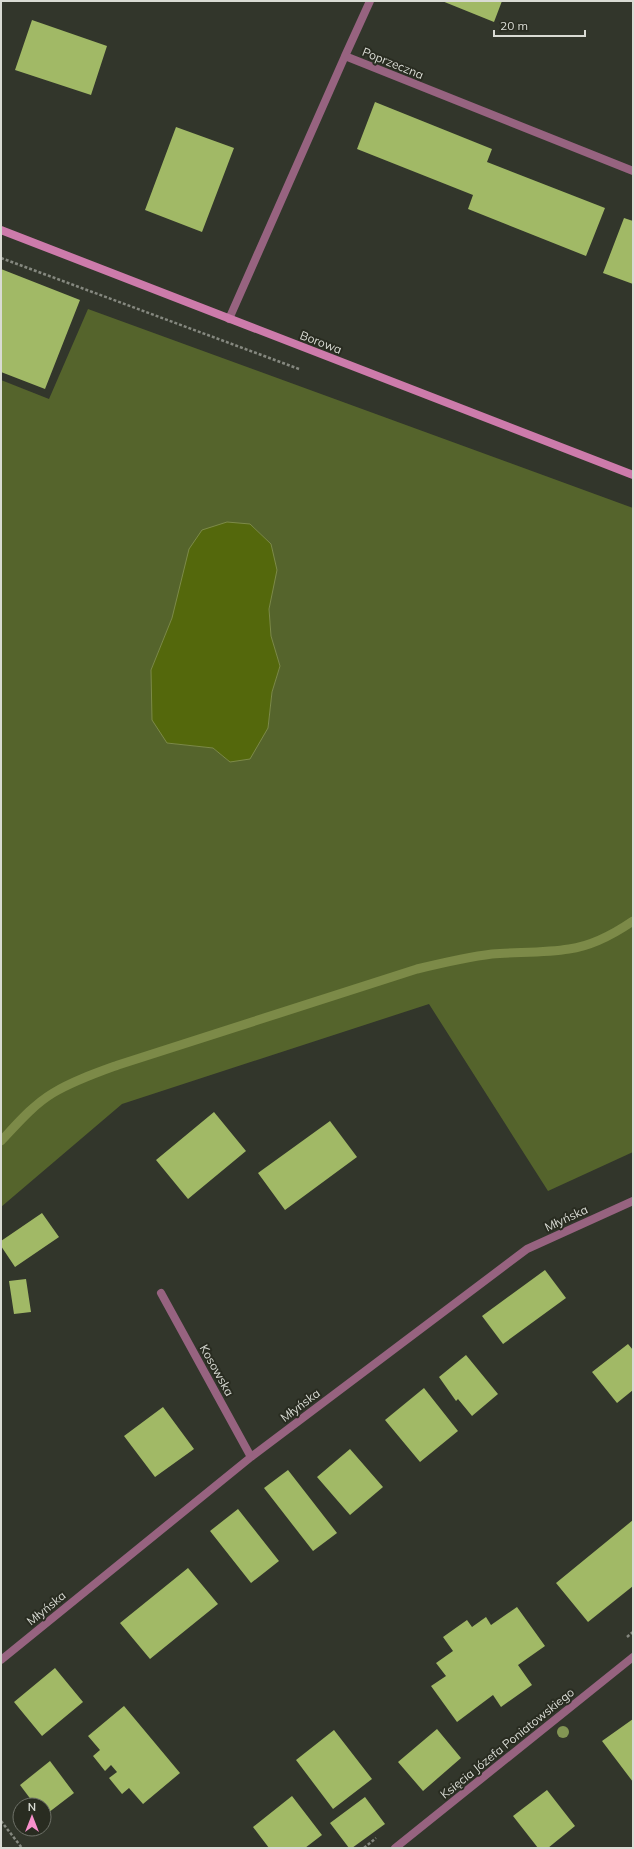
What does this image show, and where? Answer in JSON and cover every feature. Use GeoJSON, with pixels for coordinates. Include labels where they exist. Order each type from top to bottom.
{"type":"FeatureCollection","features":[{"type":"Feature","properties":{"kind":"street"},"geometry":{"type":"LineString","coordinates":[[345,56],[370,1]]}},
{"type":"Feature","properties":{"kind":"street","name":"Poprzeczna"},"geometry":{"type":"LineString","coordinates":[[229,319],[345,56],[633,171]]}},
{"type":"Feature","properties":{"kind":"street","name":"Borowa"},"geometry":{"type":"LineString","coordinates":[[1,230],[633,475]]}},
{"type":"Feature","properties":{"kind":"street","name":"Młyńska"},"geometry":{"type":"LineString","coordinates":[[1,1660],[251,1457],[527,1249],[633,1201]]}},
{"type":"Feature","properties":{"kind":"street","name":"Kosowska"},"geometry":{"type":"LineString","coordinates":[[161,1294],[251,1457]]}},
{"type":"Feature","properties":{"kind":"street","name":"Księcia Józefa Poniatowskiego"},"geometry":{"type":"LineString","coordinates":[[395,1848],[633,1657]]}},
{"type":"Feature","properties":{"kind":"path"},"geometry":{"type":"LineString","coordinates":[[1,1821],[22,1848]]}},
{"type":"Feature","properties":{"kind":"shaded area"},"geometry":{"type":"Polygon","coordinates":[[[88,309],[633,508],[633,1152],[548,1191],[429,1004],[122,1104],[1,1207],[1,380],[49,399],[88,309]],[[250,524],[172,618],[151,670],[167,743],[213,748],[230,762],[268,728],[272,692],[280,666],[271,636],[269,609],[276,570],[271,544],[250,524]]]}},
{"type":"Feature","properties":{"kind":"shaded area"},"geometry":{"type":"Polygon","coordinates":[[[227,522],[250,524],[271,544],[277,570],[269,609],[271,636],[280,666],[272,692],[268,728],[250,759],[230,762],[213,748],[167,743],[152,720],[151,670],[172,618],[189,549],[202,530],[227,522]]]}},
{"type":"Feature","properties":{"kind":"building"},"geometry":{"type":"Polygon","coordinates":[[[442,1],[502,1],[494,22],[442,1]]]}},
{"type":"Feature","properties":{"kind":"building"},"geometry":{"type":"Polygon","coordinates":[[[32,20],[107,46],[91,95],[15,70],[32,20]]]}},
{"type":"Feature","properties":{"kind":"building"},"geometry":{"type":"Polygon","coordinates":[[[375,102],[492,149],[487,162],[605,208],[586,256],[468,209],[473,195],[357,149],[375,102]]]}},
{"type":"Feature","properties":{"kind":"building"},"geometry":{"type":"Polygon","coordinates":[[[176,127],[234,148],[202,232],[145,210],[176,127]]]}},
{"type":"Feature","properties":{"kind":"building"},"geometry":{"type":"Polygon","coordinates":[[[624,218],[633,221],[633,284],[603,273],[624,218]]]}},
{"type":"Feature","properties":{"kind":"building"},"geometry":{"type":"Polygon","coordinates":[[[1,269],[80,300],[45,389],[1,372],[1,269]]]}},
{"type":"Feature","properties":{"kind":"building"},"geometry":{"type":"Polygon","coordinates":[[[214,1112],[246,1151],[188,1199],[156,1160],[214,1112]]]}},
{"type":"Feature","properties":{"kind":"building"},"geometry":{"type":"Polygon","coordinates":[[[330,1121],[357,1157],[285,1210],[258,1173],[330,1121]]]}},
{"type":"Feature","properties":{"kind":"building"},"geometry":{"type":"Polygon","coordinates":[[[42,1213],[59,1237],[15,1267],[1,1246],[1,1241],[42,1213]]]}},
{"type":"Feature","properties":{"kind":"building"},"geometry":{"type":"Polygon","coordinates":[[[545,1270],[566,1298],[503,1344],[482,1316],[545,1270]]]}},
{"type":"Feature","properties":{"kind":"building"},"geometry":{"type":"Polygon","coordinates":[[[26,1279],[31,1312],[14,1314],[9,1281],[26,1279]]]}},
{"type":"Feature","properties":{"kind":"building"},"geometry":{"type":"Polygon","coordinates":[[[628,1344],[633,1350],[633,1390],[617,1403],[592,1372],[628,1344]]]}},
{"type":"Feature","properties":{"kind":"building"},"geometry":{"type":"Polygon","coordinates":[[[466,1355],[498,1394],[472,1416],[458,1399],[456,1401],[439,1377],[466,1355]]]}},
{"type":"Feature","properties":{"kind":"building"},"geometry":{"type":"Polygon","coordinates":[[[424,1388],[458,1431],[420,1462],[385,1420],[424,1388]]]}},
{"type":"Feature","properties":{"kind":"building"},"geometry":{"type":"Polygon","coordinates":[[[163,1407],[194,1449],[155,1477],[124,1436],[163,1407]]]}},
{"type":"Feature","properties":{"kind":"building"},"geometry":{"type":"Polygon","coordinates":[[[350,1449],[383,1487],[350,1515],[317,1477],[350,1449]]]}},
{"type":"Feature","properties":{"kind":"building"},"geometry":{"type":"Polygon","coordinates":[[[288,1470],[337,1533],[313,1551],[264,1488],[288,1470]]]}},
{"type":"Feature","properties":{"kind":"building"},"geometry":{"type":"Polygon","coordinates":[[[238,1509],[279,1561],[251,1583],[210,1531],[238,1509]]]}},
{"type":"Feature","properties":{"kind":"building"},"geometry":{"type":"Polygon","coordinates":[[[633,1520],[633,1586],[588,1622],[556,1583],[633,1520]]]}},
{"type":"Feature","properties":{"kind":"building"},"geometry":{"type":"Polygon","coordinates":[[[188,1568],[218,1604],[150,1659],[120,1623],[188,1568]]]}},
{"type":"Feature","properties":{"kind":"building"},"geometry":{"type":"Polygon","coordinates":[[[517,1607],[545,1646],[518,1665],[532,1685],[501,1707],[493,1695],[457,1722],[431,1686],[446,1676],[436,1663],[453,1651],[443,1637],[467,1620],[472,1627],[486,1617],[491,1625],[517,1607]]]}},
{"type":"Feature","properties":{"kind":"building"},"geometry":{"type":"Polygon","coordinates":[[[55,1668],[83,1702],[42,1736],[14,1702],[55,1668]]]}},
{"type":"Feature","properties":{"kind":"building"},"geometry":{"type":"Polygon","coordinates":[[[124,1706],[180,1773],[143,1804],[129,1788],[122,1794],[109,1778],[117,1772],[111,1765],[105,1771],[93,1756],[100,1750],[88,1736],[124,1706]]]}},
{"type":"Feature","properties":{"kind":"building"},"geometry":{"type":"Polygon","coordinates":[[[633,1719],[633,1782],[602,1741],[633,1719]]]}},
{"type":"Feature","properties":{"kind":"building"},"geometry":{"type":"Polygon","coordinates":[[[437,1729],[461,1758],[423,1791],[398,1762],[437,1729]]]}},
{"type":"Feature","properties":{"kind":"building"},"geometry":{"type":"Polygon","coordinates":[[[334,1730],[372,1779],[333,1809],[296,1760],[334,1730]]]}},
{"type":"Feature","properties":{"kind":"building"},"geometry":{"type":"Polygon","coordinates":[[[50,1761],[74,1793],[52,1810],[52,1797],[29,1797],[20,1785],[50,1761]]]}},
{"type":"Feature","properties":{"kind":"building"},"geometry":{"type":"Polygon","coordinates":[[[547,1790],[575,1826],[548,1848],[538,1848],[513,1816],[547,1790]]]}},
{"type":"Feature","properties":{"kind":"building"},"geometry":{"type":"Polygon","coordinates":[[[292,1796],[322,1835],[305,1848],[269,1848],[253,1827],[292,1796]]]}},
{"type":"Feature","properties":{"kind":"building"},"geometry":{"type":"Polygon","coordinates":[[[365,1797],[385,1824],[352,1848],[349,1848],[330,1823],[365,1797]]]}},
{"type":"Feature","properties":{"kind":"waterway"},"geometry":{"type":"LineString","coordinates":[[1,1141],[32,1109],[53,1093],[93,1074],[118,1065],[417,969],[464,958],[492,954],[550,951],[578,947],[602,939],[633,921]]}}]}
